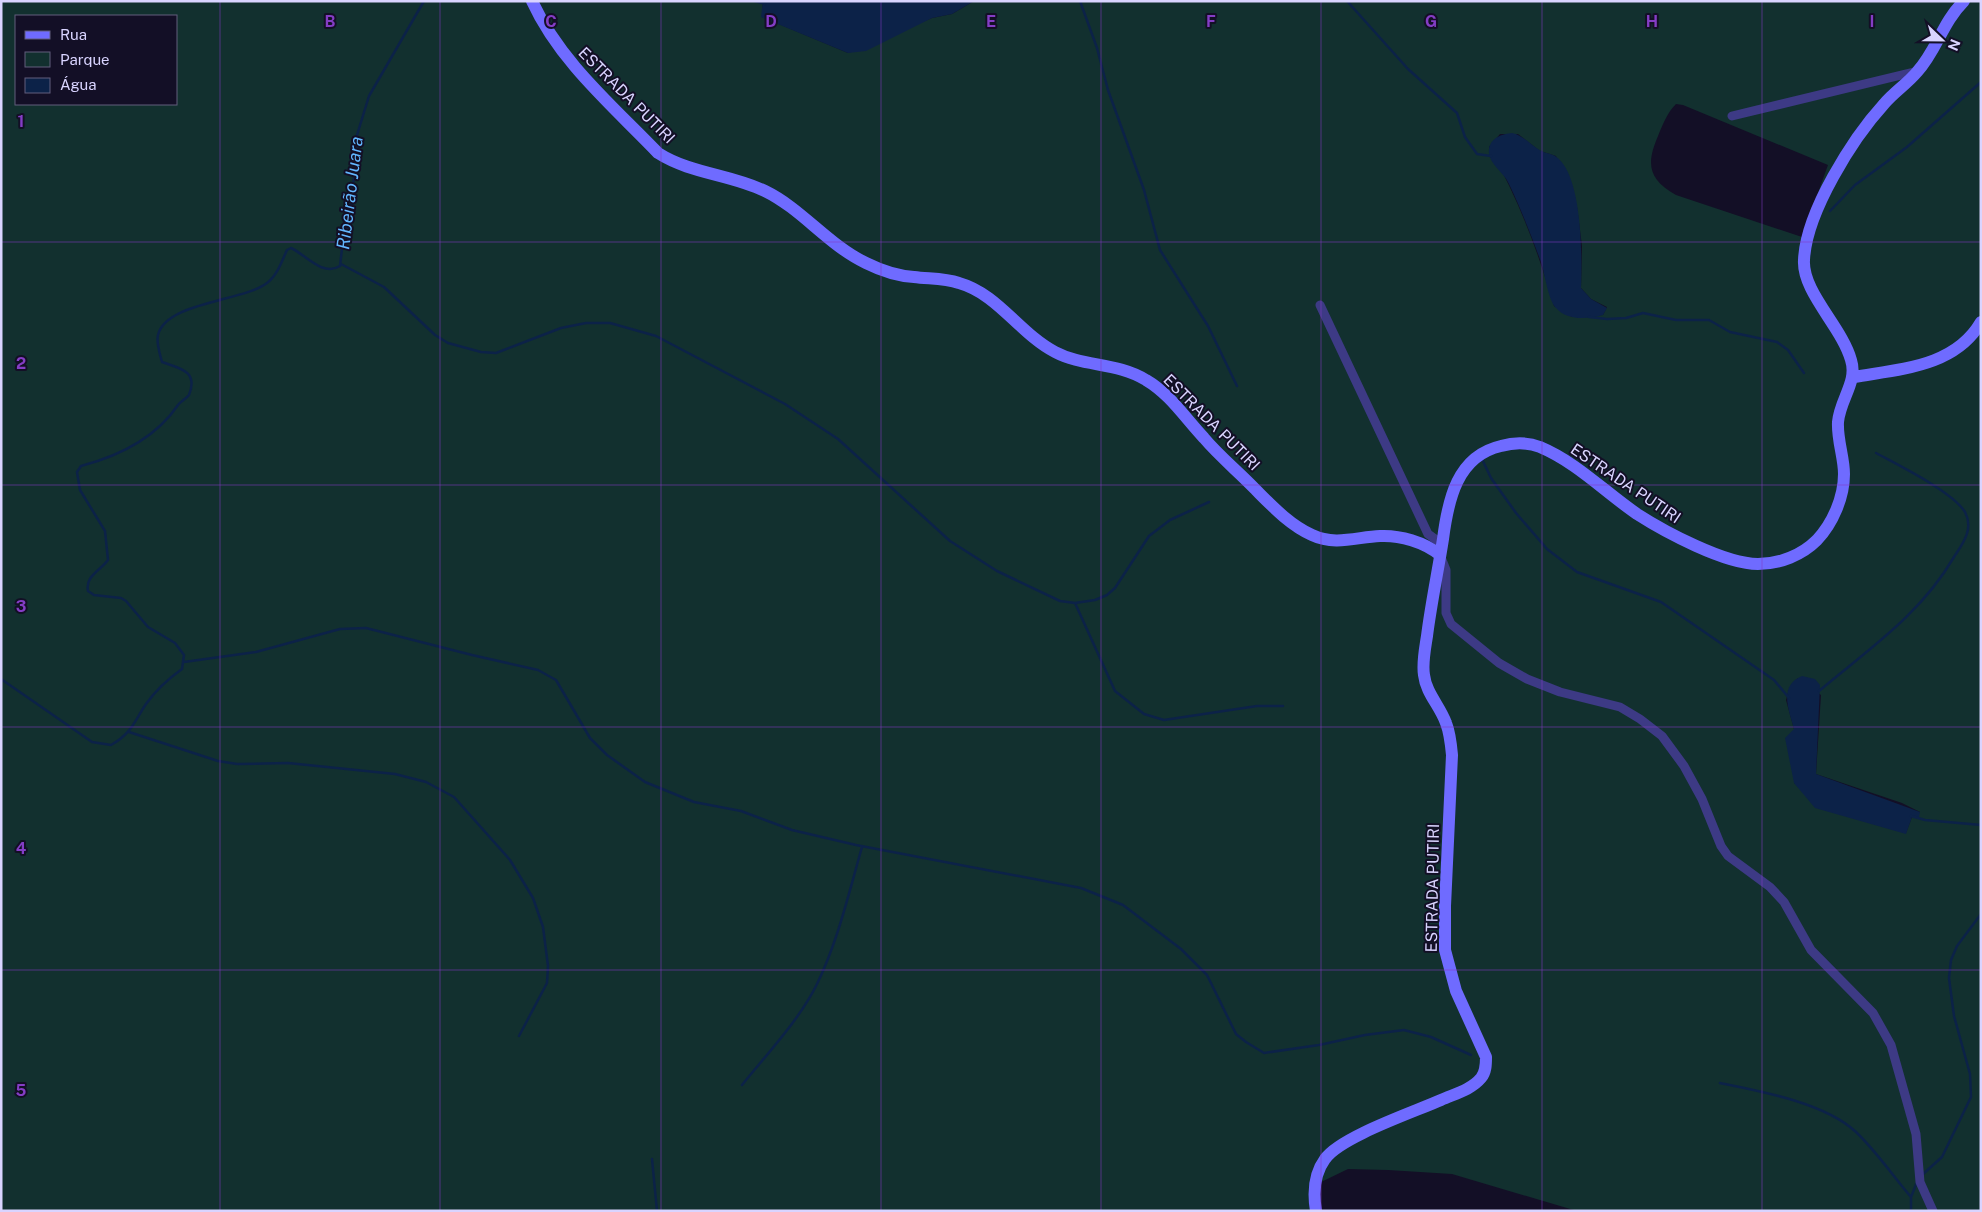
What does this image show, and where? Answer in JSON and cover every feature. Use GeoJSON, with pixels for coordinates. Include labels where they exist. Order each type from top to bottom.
{"type":"FeatureCollection","features":[{"type":"Feature","properties":{"kind":"street","name":"ESTRADA PUTIRI"},"geometry":{"type":"LineString","coordinates":[[532,1],[556,45],[572,64],[658,153],[675,164],[734,179],[767,192],[782,201],[840,248],[865,263],[911,277],[939,278],[960,283],[995,301],[1036,339],[1055,352],[1073,359],[1124,370],[1146,380],[1162,392],[1203,438],[1274,510],[1313,536],[1333,541],[1381,536],[1400,538],[1441,549]]}},
{"type":"Feature","properties":{"kind":"street"},"geometry":{"type":"LineString","coordinates":[[1964,1],[1948,19],[1918,71],[1896,90],[1867,124],[1832,178],[1817,211],[1806,245],[1804,262],[1806,275],[1846,345],[1854,377],[1935,360],[1966,342],[1981,322]]}},
{"type":"Feature","properties":{"kind":"street"},"geometry":{"type":"LineString","coordinates":[[1732,116],[1918,71]]}},
{"type":"Feature","properties":{"kind":"street"},"geometry":{"type":"LineString","coordinates":[[1320,305],[1428,534],[1441,549],[1446,570],[1446,613],[1451,624],[1499,663],[1527,679],[1560,692],[1620,707],[1640,718],[1662,736],[1684,766],[1702,799],[1721,846],[1728,856],[1770,887],[1784,902],[1811,950],[1874,1013],[1891,1045],[1916,1134],[1920,1182],[1933,1211]]}},
{"type":"Feature","properties":{"kind":"street","name":"ESTRADA PUTIRI"},"geometry":{"type":"LineString","coordinates":[[1316,1211],[1314,1199],[1316,1177],[1325,1159],[1333,1151],[1353,1138],[1464,1091],[1482,1077],[1486,1066],[1486,1057],[1481,1044],[1456,991],[1446,950],[1445,906],[1452,755],[1447,724],[1427,687],[1424,669],[1447,507],[1453,490],[1465,468],[1474,460],[1496,447],[1522,442],[1536,445],[1564,460],[1650,522],[1685,540],[1722,556],[1758,564],[1780,561],[1798,555],[1819,538],[1830,524],[1837,507],[1844,474],[1838,422],[1841,406],[1854,377]]}},
{"type":"Feature","properties":{"kind":"green space"},"geometry":{"type":"Polygon","coordinates":[[[1,1],[763,1],[762,17],[848,53],[932,18],[952,14],[974,1],[1981,1],[1981,1211],[1577,1211],[1452,1174],[1348,1169],[1317,1184],[1317,1211],[1,1211],[1,1]],[[1676,104],[1664,123],[1652,155],[1652,170],[1660,183],[1676,195],[1802,237],[1828,165],[1683,105],[1676,104]],[[1500,134],[1489,147],[1526,225],[1554,306],[1572,317],[1603,315],[1607,307],[1591,299],[1581,288],[1582,246],[1577,207],[1556,156],[1540,151],[1518,134],[1500,134]],[[1798,678],[1790,687],[1786,700],[1794,729],[1794,783],[1906,833],[1912,817],[1920,812],[1902,803],[1816,774],[1821,695],[1798,678]]]}},
{"type":"Feature","properties":{"kind":"water"},"geometry":{"type":"Polygon","coordinates":[[[763,1],[974,1],[952,14],[932,18],[866,51],[848,53],[761,17],[763,1]]]}},
{"type":"Feature","properties":{"kind":"water"},"geometry":{"type":"Polygon","coordinates":[[[1512,133],[1522,137],[1540,150],[1555,156],[1564,165],[1571,180],[1579,218],[1581,288],[1591,299],[1607,308],[1603,315],[1584,318],[1572,317],[1561,312],[1553,304],[1541,262],[1522,213],[1507,180],[1493,163],[1489,154],[1490,145],[1495,139],[1501,135],[1512,133]]]}},
{"type":"Feature","properties":{"kind":"water"},"geometry":{"type":"Polygon","coordinates":[[[1802,676],[1815,679],[1820,685],[1816,774],[1920,812],[1919,817],[1912,817],[1906,834],[1815,808],[1794,783],[1785,738],[1794,729],[1787,699],[1790,686],[1802,676]]]}},
{"type":"Feature","properties":{"kind":"waterway","name":"Ribeirão Juara"},"geometry":{"type":"LineString","coordinates":[[1,679],[92,742],[111,745],[128,732],[158,689],[182,669],[184,655],[175,643],[148,627],[126,601],[121,598],[94,595],[88,591],[89,581],[108,560],[105,531],[80,490],[77,472],[81,466],[109,457],[147,437],[189,395],[191,387],[189,375],[180,368],[162,362],[158,348],[158,335],[164,324],[175,315],[207,303],[256,289],[267,283],[276,272],[287,250],[291,248],[320,267],[333,269],[340,266],[343,240],[351,213],[357,135],[369,96],[424,1]]}},
{"type":"Feature","properties":{"kind":"waterway"},"geometry":{"type":"LineString","coordinates":[[755,1],[765,4]]}},
{"type":"Feature","properties":{"kind":"waterway"},"geometry":{"type":"LineString","coordinates":[[1080,1],[1097,48],[1108,90],[1144,190],[1160,250],[1208,326],[1237,386]]}},
{"type":"Feature","properties":{"kind":"waterway"},"geometry":{"type":"LineString","coordinates":[[1347,1],[1408,69],[1457,113],[1465,137],[1477,154],[1491,156]]}},
{"type":"Feature","properties":{"kind":"waterway"},"geometry":{"type":"LineString","coordinates":[[1830,211],[1855,185],[1907,147],[1981,82]]}},
{"type":"Feature","properties":{"kind":"waterway"},"geometry":{"type":"LineString","coordinates":[[341,264],[384,287],[435,335],[448,343],[481,352],[496,353],[561,328],[586,323],[610,323],[656,336],[785,404],[838,439],[950,541],[997,571],[1060,601],[1075,603],[1095,600],[1107,595],[1115,588],[1149,536],[1170,520],[1209,502]]}},
{"type":"Feature","properties":{"kind":"waterway"},"geometry":{"type":"LineString","coordinates":[[1589,317],[1607,319],[1626,318],[1643,313],[1676,320],[1709,320],[1730,332],[1777,342],[1788,350],[1804,373]]}},
{"type":"Feature","properties":{"kind":"waterway"},"geometry":{"type":"LineString","coordinates":[[1819,691],[1910,614],[1941,578],[1964,541],[1968,530],[1965,512],[1959,504],[1924,480],[1876,453]]}},
{"type":"Feature","properties":{"kind":"waterway"},"geometry":{"type":"LineString","coordinates":[[1482,459],[1491,478],[1516,513],[1547,549],[1577,572],[1661,602],[1774,680],[1789,698]]}},
{"type":"Feature","properties":{"kind":"waterway"},"geometry":{"type":"LineString","coordinates":[[1075,603],[1115,691],[1144,714],[1164,720],[1257,706],[1283,706]]}},
{"type":"Feature","properties":{"kind":"waterway"},"geometry":{"type":"LineString","coordinates":[[184,662],[256,652],[340,629],[366,628],[538,670],[556,680],[590,738],[607,755],[645,782],[694,802],[741,811],[792,830],[856,845],[1081,888],[1123,905],[1181,949],[1207,975],[1236,1034],[1264,1053],[1404,1030],[1431,1037],[1471,1055]]}},
{"type":"Feature","properties":{"kind":"waterway"},"geometry":{"type":"LineString","coordinates":[[129,732],[218,761],[237,764],[288,763],[395,774],[426,782],[454,797],[510,860],[533,898],[543,927],[548,966],[547,983],[519,1036]]}},
{"type":"Feature","properties":{"kind":"waterway"},"geometry":{"type":"LineString","coordinates":[[1911,816],[1925,820],[1981,825]]}},
{"type":"Feature","properties":{"kind":"waterway"},"geometry":{"type":"LineString","coordinates":[[742,1085],[802,1010],[817,984],[837,934],[862,847]]}},
{"type":"Feature","properties":{"kind":"waterway"},"geometry":{"type":"LineString","coordinates":[[1922,1175],[1942,1157],[1971,1097],[1970,1074],[1954,1016],[1949,978],[1951,960],[1957,946],[1981,914]]}},
{"type":"Feature","properties":{"kind":"waterway"},"geometry":{"type":"LineString","coordinates":[[1720,1083],[1754,1090],[1810,1106],[1843,1122],[1870,1147],[1911,1197]]}},
{"type":"Feature","properties":{"kind":"waterway"},"geometry":{"type":"LineString","coordinates":[[652,1159],[657,1211]]}},
{"type":"Feature","properties":{"kind":"waterway"},"geometry":{"type":"LineString","coordinates":[[1911,1211],[1911,1197],[1917,1182]]}}]}
